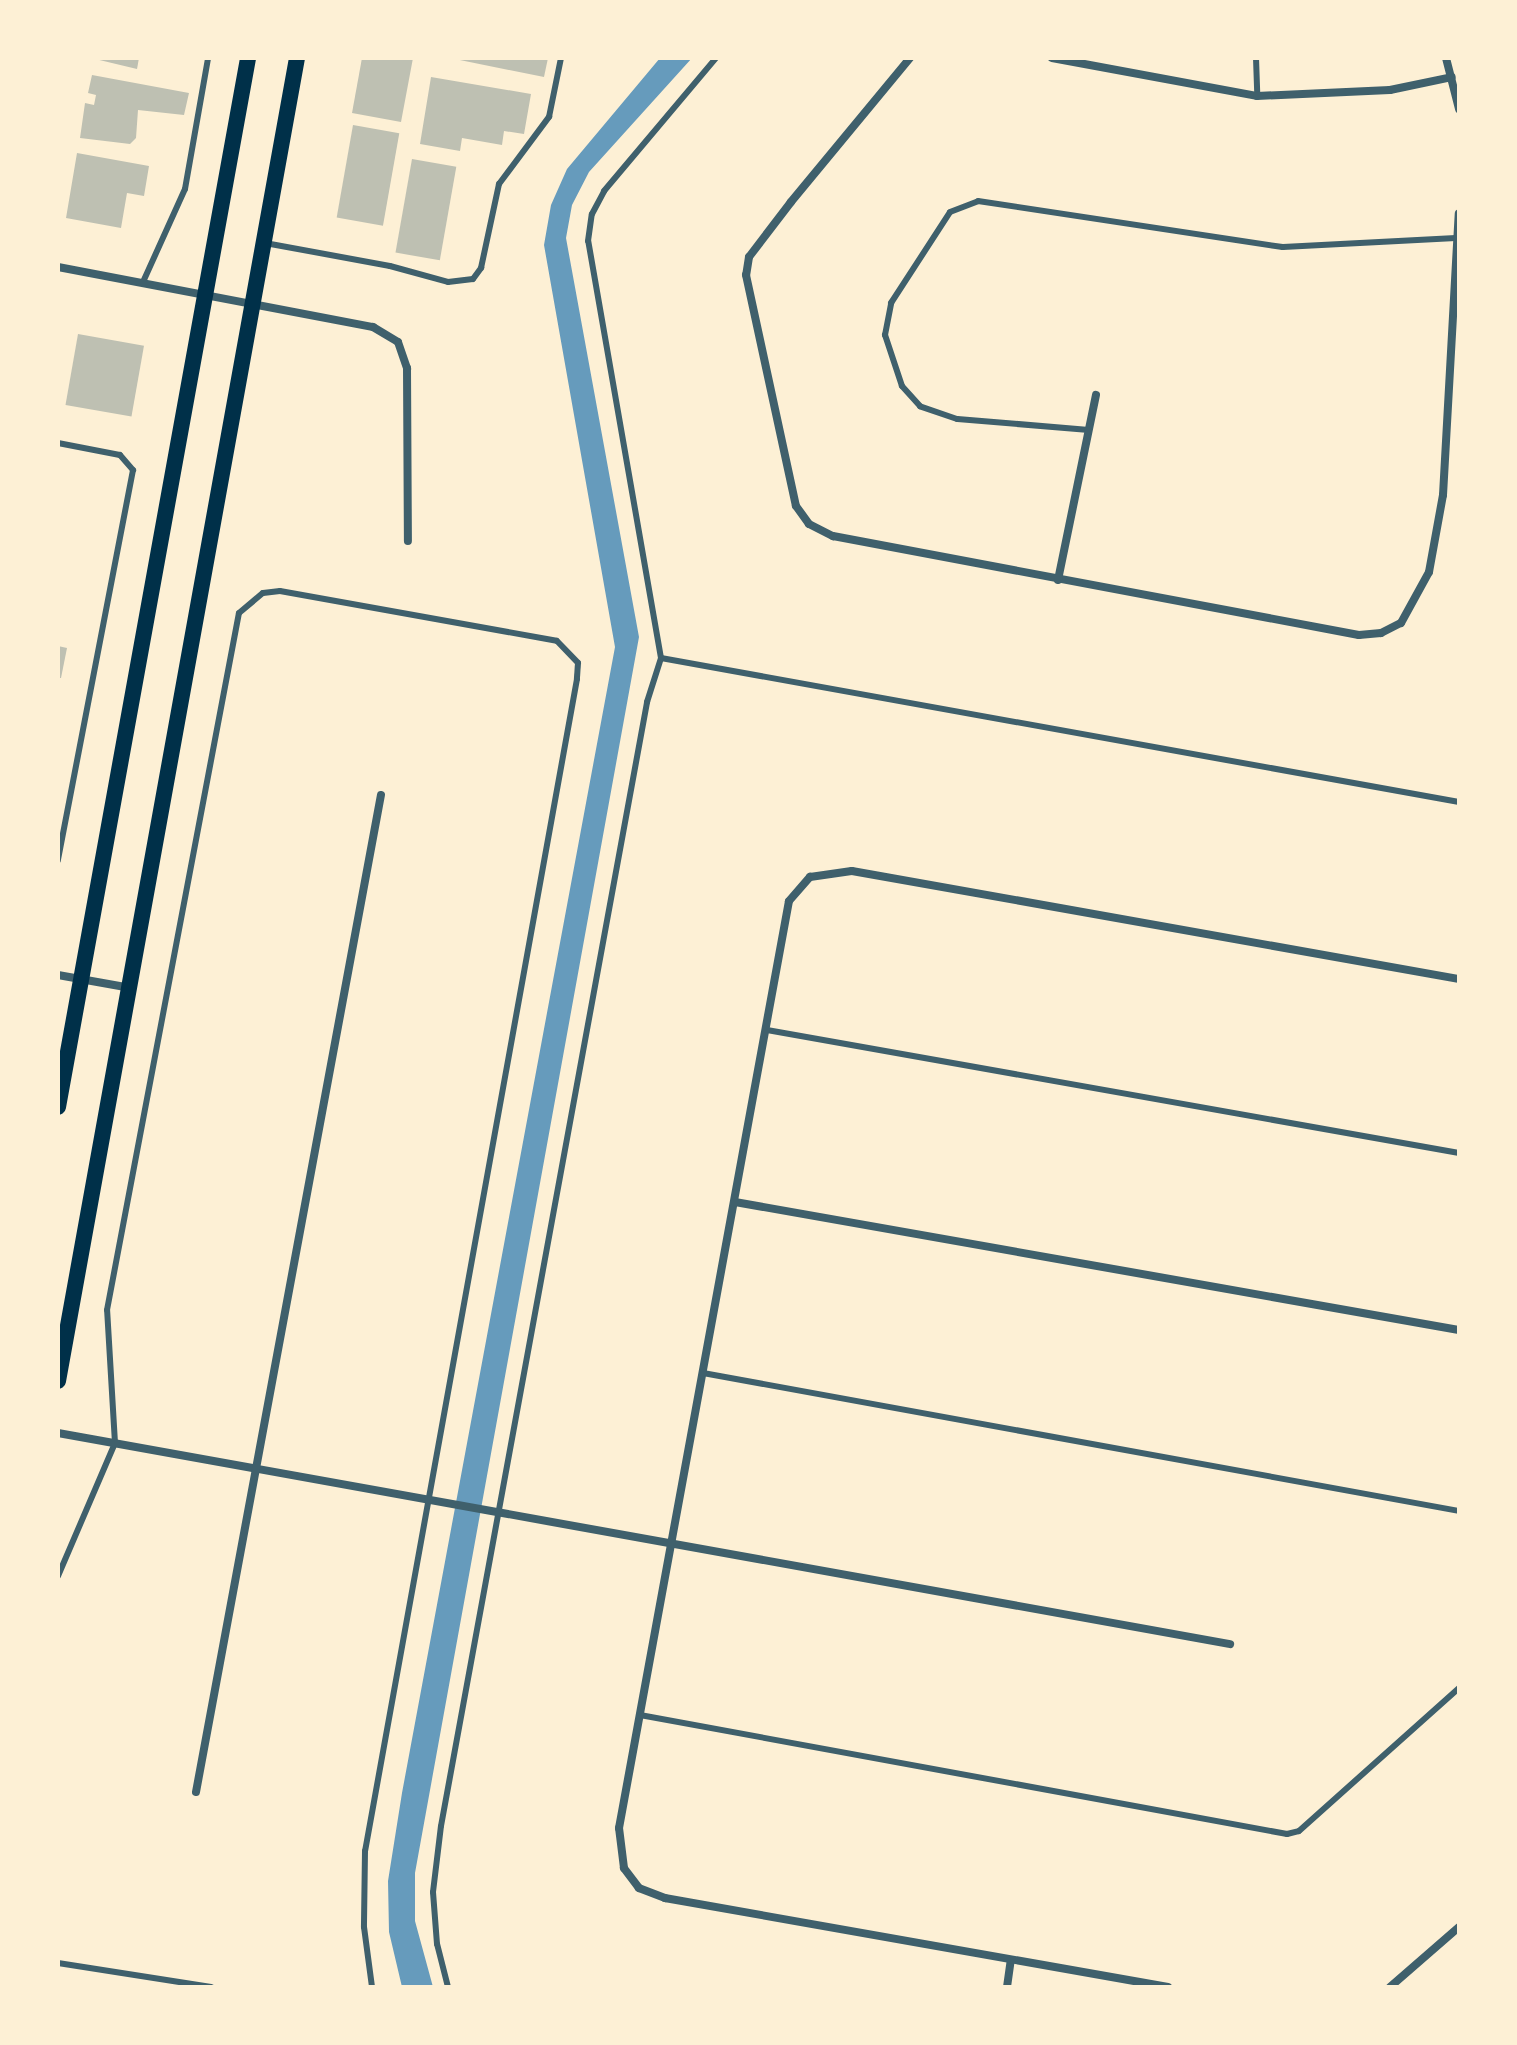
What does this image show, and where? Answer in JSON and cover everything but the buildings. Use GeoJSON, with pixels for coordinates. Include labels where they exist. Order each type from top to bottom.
{"type":"FeatureCollection","features":[{"type":"Feature","properties":{"kind":"main road"},"geometry":{"type":"LineString","coordinates":[[58,1107],[248,58]]}},
{"type":"Feature","properties":{"kind":"main road"},"geometry":{"type":"LineString","coordinates":[[58,1381],[297,58]]}},
{"type":"Feature","properties":{"kind":"street"},"geometry":{"type":"LineString","coordinates":[[910,58],[749,257],[746,275],[792,492],[809,524],[833,536],[1359,635],[1381,633],[1401,623],[1429,572],[1443,495],[1459,213]]}},
{"type":"Feature","properties":{"kind":"street"},"geometry":{"type":"LineString","coordinates":[[1052,58],[1257,96],[1390,90],[1452,77]]}},
{"type":"Feature","properties":{"kind":"street"},"geometry":{"type":"LineString","coordinates":[[1446,58],[1459,109]]}},
{"type":"Feature","properties":{"kind":"street"},"geometry":{"type":"LineString","coordinates":[[58,267],[373,327],[398,342],[407,368],[408,541]]}},
{"type":"Feature","properties":{"kind":"street"},"geometry":{"type":"LineString","coordinates":[[1058,580],[1096,395]]}},
{"type":"Feature","properties":{"kind":"street"},"geometry":{"type":"LineString","coordinates":[[196,1792],[381,795]]}},
{"type":"Feature","properties":{"kind":"street"},"geometry":{"type":"LineString","coordinates":[[1168,1987],[665,1898],[639,1888],[624,1868],[619,1828],[789,901],[810,877],[852,871],[1459,979]]}},
{"type":"Feature","properties":{"kind":"street"},"geometry":{"type":"LineString","coordinates":[[58,975],[131,988]]}},
{"type":"Feature","properties":{"kind":"street"},"geometry":{"type":"LineString","coordinates":[[735,1202],[1459,1330]]}},
{"type":"Feature","properties":{"kind":"street"},"geometry":{"type":"LineString","coordinates":[[58,1433],[1230,1644]]}},
{"type":"Feature","properties":{"kind":"street"},"geometry":{"type":"LineString","coordinates":[[1390,1987],[1459,1927]]}},
{"type":"Feature","properties":{"kind":"street"},"geometry":{"type":"LineString","coordinates":[[1007,1987],[1011,1960]]}},
{"type":"Feature","properties":{"kind":"lane"},"geometry":{"type":"LineString","coordinates":[[143,282],[185,189],[208,58]]}},
{"type":"Feature","properties":{"kind":"lane"},"geometry":{"type":"LineString","coordinates":[[265,243],[390,266],[448,282],[473,279],[481,268],[502,178],[549,117],[561,58]]}},
{"type":"Feature","properties":{"kind":"lane"},"geometry":{"type":"LineString","coordinates":[[448,1987],[437,1944],[433,1892],[498,1512],[647,702],[661,658],[588,241],[592,214],[604,191],[716,58]]}},
{"type":"Feature","properties":{"kind":"lane"},"geometry":{"type":"LineString","coordinates":[[1256,58],[1257,96]]}},
{"type":"Feature","properties":{"kind":"lane"},"geometry":{"type":"LineString","coordinates":[[1089,430],[957,419],[920,406],[902,386],[885,335],[891,303],[950,212],[978,201],[1283,247],[1456,238]]}},
{"type":"Feature","properties":{"kind":"lane"},"geometry":{"type":"LineString","coordinates":[[58,443],[120,455],[133,470],[58,861]]}},
{"type":"Feature","properties":{"kind":"lane"},"geometry":{"type":"LineString","coordinates":[[58,1576],[115,1443],[107,1310],[239,613],[263,593],[280,591],[557,641],[578,663],[365,1851],[364,1927],[372,1987]]}},
{"type":"Feature","properties":{"kind":"lane"},"geometry":{"type":"LineString","coordinates":[[661,658],[1459,802]]}},
{"type":"Feature","properties":{"kind":"lane"},"geometry":{"type":"LineString","coordinates":[[767,1030],[1459,1153]]}},
{"type":"Feature","properties":{"kind":"lane"},"geometry":{"type":"LineString","coordinates":[[703,1373],[1459,1511]]}},
{"type":"Feature","properties":{"kind":"lane"},"geometry":{"type":"LineString","coordinates":[[640,1715],[1287,1834],[1299,1831],[1459,1688]]}},
{"type":"Feature","properties":{"kind":"lane"},"geometry":{"type":"LineString","coordinates":[[58,1963],[211,1987]]}},
{"type":"Feature","properties":{"kind":"water"},"geometry":{"type":"Polygon","coordinates":[[[660,58],[692,58],[589,172],[572,205],[566,238],[639,637],[415,1873],[415,1921],[433,1987],[402,1987],[389,1932],[388,1881],[615,647],[544,245],[551,205],[567,169],[660,58]]]}}]}
